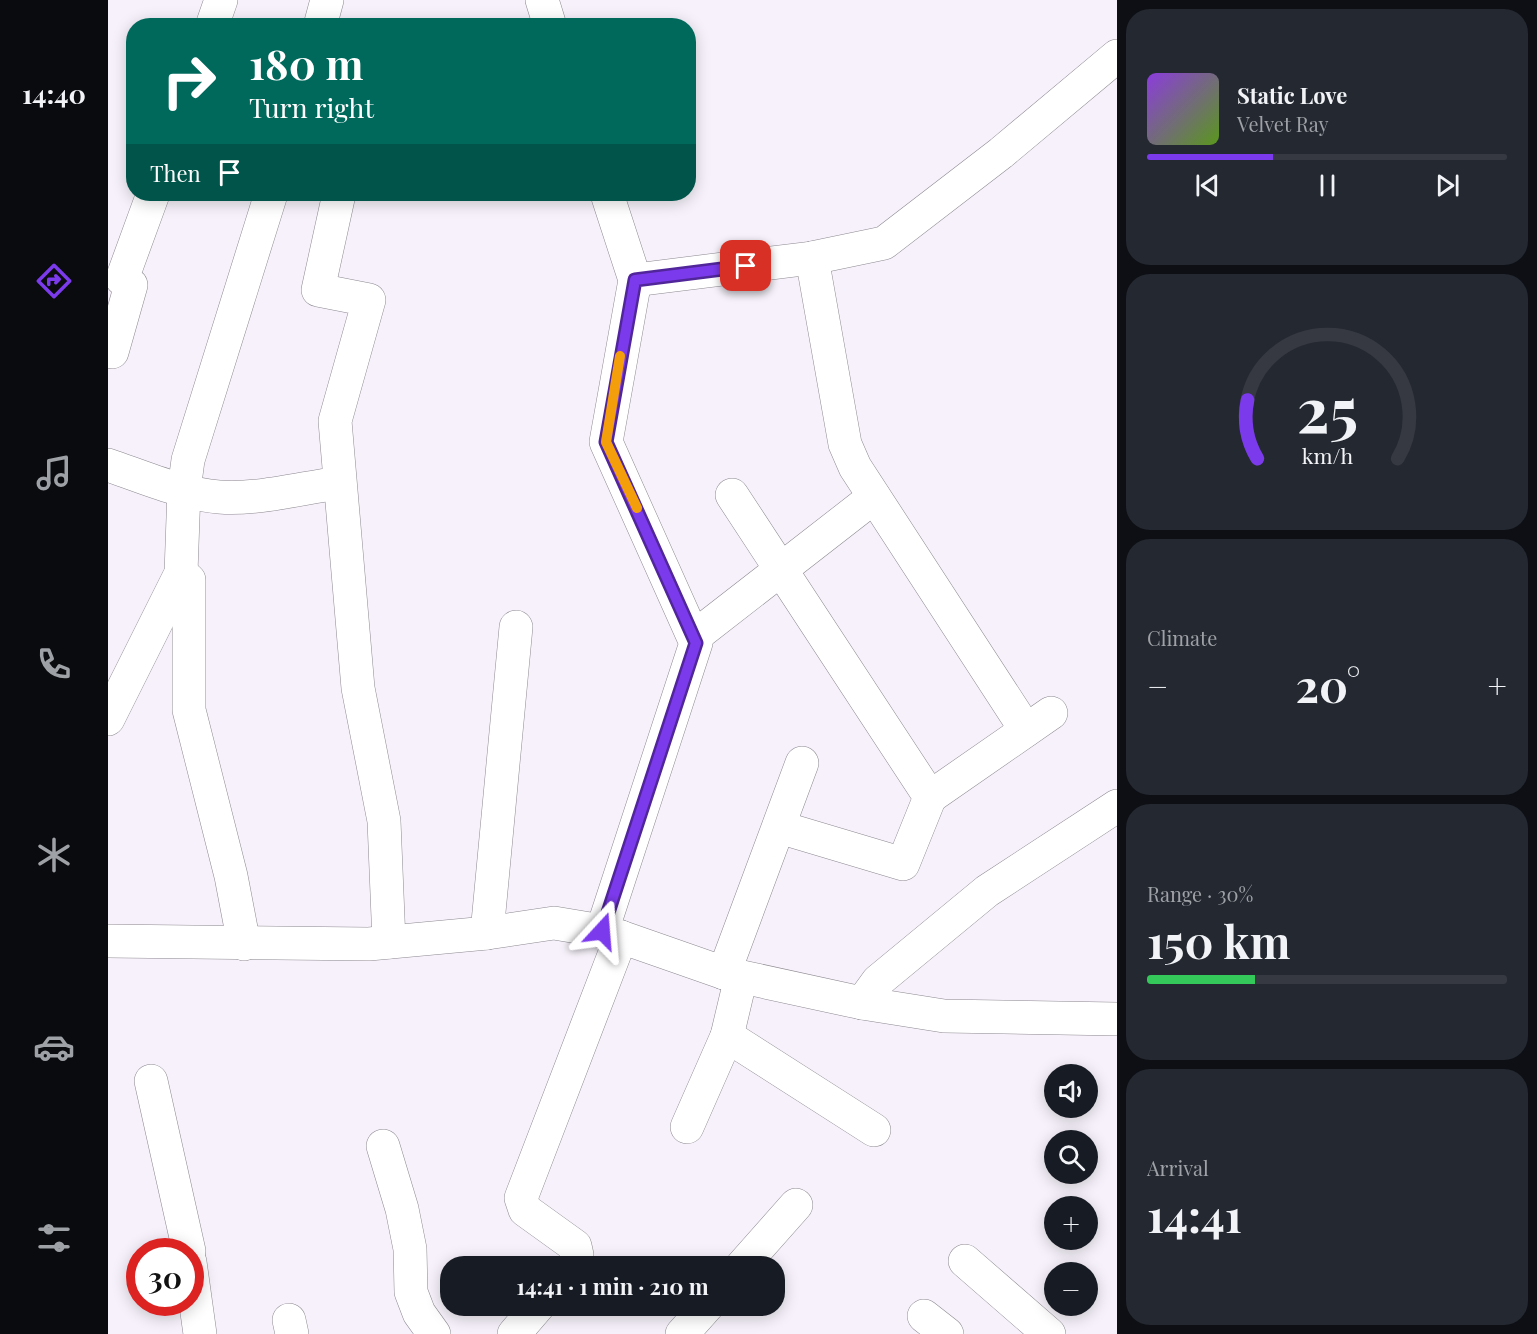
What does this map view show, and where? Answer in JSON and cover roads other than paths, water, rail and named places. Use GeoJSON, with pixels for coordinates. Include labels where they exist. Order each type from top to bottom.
{"type":"FeatureCollection","features":[{"type":"Feature","properties":{"kind":"street"},"geometry":{"type":"LineString","coordinates":[[215,18],[221,0]]}},
{"type":"Feature","properties":{"kind":"street"},"geometry":{"type":"LineString","coordinates":[[322,18],[327,0]]}},
{"type":"Feature","properties":{"kind":"street"},"geometry":{"type":"LineString","coordinates":[[542,0],[548,18]]}},
{"type":"Feature","properties":{"kind":"street"},"geometry":{"type":"LineString","coordinates":[[635,280],[812,258],[884,243],[1001,153],[1117,56]]}},
{"type":"Feature","properties":{"kind":"street"},"geometry":{"type":"LineString","coordinates":[[112,352],[131,285],[122,279],[150,201]]}},
{"type":"Feature","properties":{"kind":"street"},"geometry":{"type":"LineString","coordinates":[[108,719],[181,573],[184,490],[188,460],[269,201]]}},
{"type":"Feature","properties":{"kind":"street"},"geometry":{"type":"LineString","coordinates":[[337,201],[318,290],[369,300],[335,421],[358,688],[384,821],[388,942]]}},
{"type":"Feature","properties":{"kind":"street"},"geometry":{"type":"LineString","coordinates":[[577,1256],[575,1246],[525,1210],[520,1198],[611,934],[696,650],[694,637],[606,442],[635,280],[609,201]]}},
{"type":"Feature","properties":{"kind":"street"},"geometry":{"type":"LineString","coordinates":[[779,826],[903,864],[930,797],[1039,722],[874,497],[855,467],[845,444],[812,258]]}},
{"type":"Feature","properties":{"kind":"street"},"geometry":{"type":"LineString","coordinates":[[108,465],[184,490],[219,497],[257,495],[339,483]]}},
{"type":"Feature","properties":{"kind":"street"},"geometry":{"type":"LineString","coordinates":[[732,495],[930,797]]}},
{"type":"Feature","properties":{"kind":"street"},"geometry":{"type":"LineString","coordinates":[[694,637],[874,497]]}},
{"type":"Feature","properties":{"kind":"street"},"geometry":{"type":"LineString","coordinates":[[181,573],[189,580],[189,710],[231,876],[244,944]]}},
{"type":"Feature","properties":{"kind":"street"},"geometry":{"type":"LineString","coordinates":[[487,933],[516,627]]}},
{"type":"Feature","properties":{"kind":"street"},"geometry":{"type":"LineString","coordinates":[[687,1127],[727,1036],[732,975],[779,826],[802,763]]}},
{"type":"Feature","properties":{"kind":"street"},"geometry":{"type":"LineString","coordinates":[[862,1003],[878,981],[987,891],[1117,806]]}},
{"type":"Feature","properties":{"kind":"street"},"geometry":{"type":"LineString","coordinates":[[108,941],[244,944],[388,942],[487,933],[554,923],[611,934],[732,975],[862,1003],[944,1016],[1117,1019]]}},
{"type":"Feature","properties":{"kind":"street"},"geometry":{"type":"LineString","coordinates":[[727,1036],[874,1130]]}},
{"type":"Feature","properties":{"kind":"street"},"geometry":{"type":"LineString","coordinates":[[151,1081],[186,1238]]}},
{"type":"Feature","properties":{"kind":"street"},"geometry":{"type":"LineString","coordinates":[[383,1146],[402,1209],[410,1250],[411,1293],[419,1313],[434,1334]]}},
{"type":"Feature","properties":{"kind":"street"},"geometry":{"type":"LineString","coordinates":[[751,1256],[796,1205]]}},
{"type":"Feature","properties":{"kind":"street"},"geometry":{"type":"LineString","coordinates":[[964,1261],[1049,1334]]}},
{"type":"Feature","properties":{"kind":"street"},"geometry":{"type":"LineString","coordinates":[[198,1316],[200,1334]]}},
{"type":"Feature","properties":{"kind":"street"},"geometry":{"type":"LineString","coordinates":[[514,1334],[530,1316]]}},
{"type":"Feature","properties":{"kind":"street"},"geometry":{"type":"LineString","coordinates":[[682,1334],[698,1316]]}}]}
